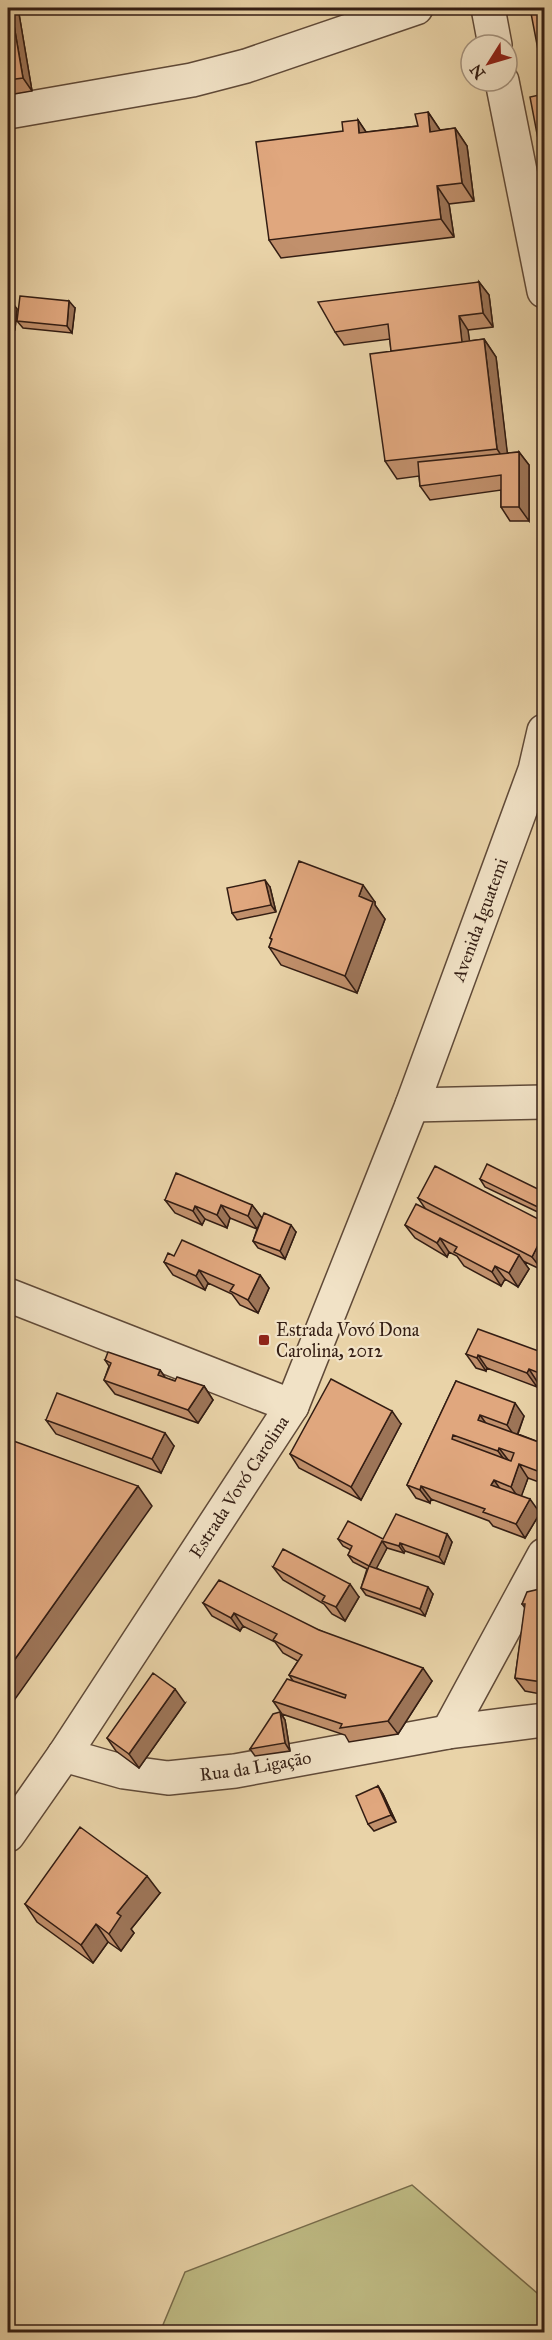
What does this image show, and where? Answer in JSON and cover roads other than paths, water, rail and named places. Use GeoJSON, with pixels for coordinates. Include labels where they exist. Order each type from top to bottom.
{"type":"FeatureCollection","features":[{"type":"Feature","properties":{"kind":"street"},"geometry":{"type":"LineString","coordinates":[[8,112],[213,74],[331,38],[416,8]]}},
{"type":"Feature","properties":{"kind":"street"},"geometry":{"type":"LineString","coordinates":[[488,8],[493,33]]}},
{"type":"Feature","properties":{"kind":"street"},"geometry":{"type":"LineString","coordinates":[[504,93],[544,291]]}},
{"type":"Feature","properties":{"kind":"street","name":"Avenida Iguatemi"},"geometry":{"type":"LineString","coordinates":[[412,1105],[535,770],[544,731]]}},
{"type":"Feature","properties":{"kind":"street"},"geometry":{"type":"LineString","coordinates":[[412,1105],[544,1102]]}},
{"type":"Feature","properties":{"kind":"street","name":"Estrada Vovó Carolina"},"geometry":{"type":"LineString","coordinates":[[8,1835],[64,1755],[292,1406],[412,1105]]}},
{"type":"Feature","properties":{"kind":"street"},"geometry":{"type":"LineString","coordinates":[[8,1295],[292,1406]]}},
{"type":"Feature","properties":{"kind":"street"},"geometry":{"type":"LineString","coordinates":[[448,1731],[544,1555]]}},
{"type":"Feature","properties":{"kind":"street","name":"Rua da Ligação"},"geometry":{"type":"LineString","coordinates":[[64,1755],[124,1772],[168,1778],[235,1771],[448,1731],[544,1720]]}},
{"type":"Feature","properties":{"kind":"place","name":"Estrada Vovó Dona Carolina, 2012"},"geometry":{"type":"Point","coordinates":[264,1340]}}]}
